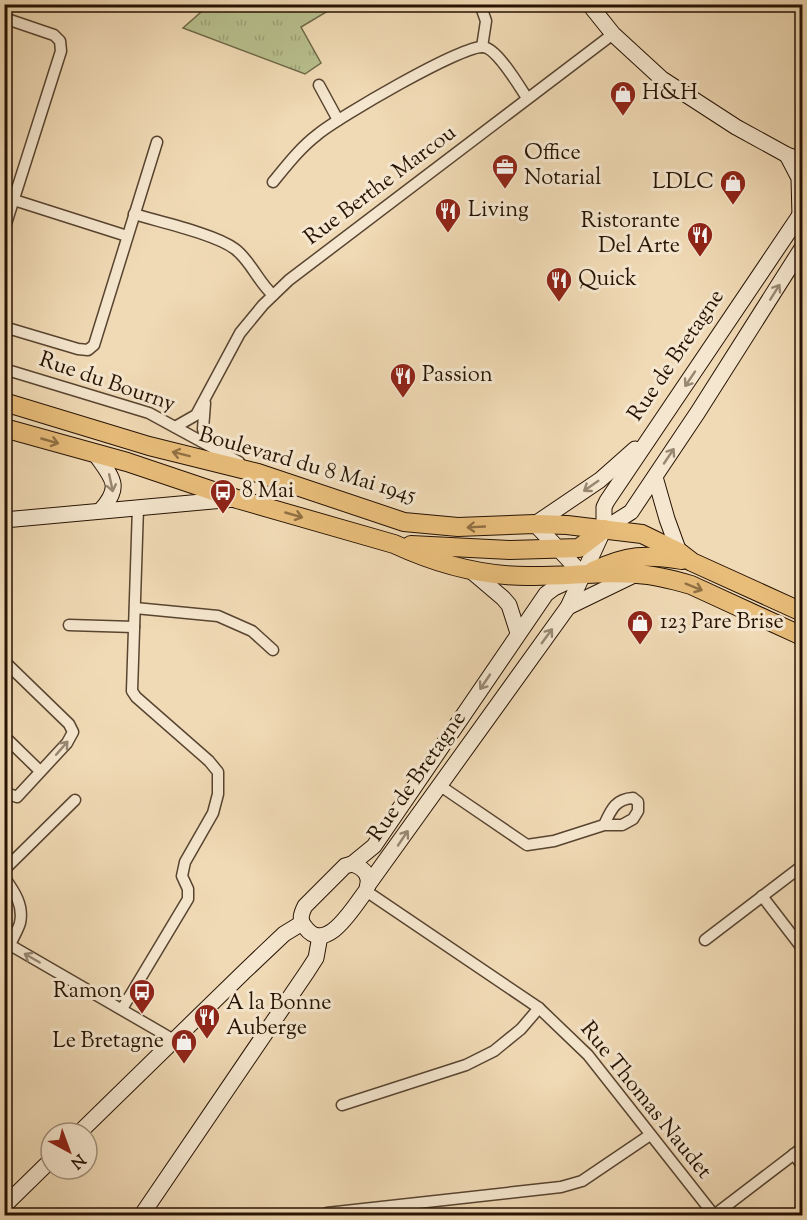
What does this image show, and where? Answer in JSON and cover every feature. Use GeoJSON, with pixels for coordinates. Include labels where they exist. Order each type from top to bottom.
{"type":"FeatureCollection","features":[{"type":"Feature","properties":{"kind":"main road"},"geometry":{"type":"LineString","coordinates":[[589,4],[613,34],[662,79],[736,127],[787,156],[802,160]]}},
{"type":"Feature","properties":{"kind":"main road"},"geometry":{"type":"LineString","coordinates":[[787,156],[799,178],[801,214]]}},
{"type":"Feature","properties":{"kind":"main road","name":"Rue de Bretagne"},"geometry":{"type":"LineString","coordinates":[[320,936],[336,930],[568,607],[604,530],[604,507],[801,214]]}},
{"type":"Feature","properties":{"kind":"main road","name":"Rue de Bretagne"},"geometry":{"type":"LineString","coordinates":[[604,530],[631,512],[698,412],[802,248]]}},
{"type":"Feature","properties":{"kind":"main road","name":"Boulevard du 8 Mai 1945"},"geometry":{"type":"LineString","coordinates":[[4,402],[149,446],[258,473],[404,522],[458,528],[535,524],[567,525],[642,534],[685,557]]}},
{"type":"Feature","properties":{"kind":"main road"},"geometry":{"type":"LineString","coordinates":[[4,428],[127,462],[237,499],[394,544],[418,555],[470,570],[524,576],[637,574],[691,585],[802,636]]}},
{"type":"Feature","properties":{"kind":"main road"},"geometry":{"type":"LineString","coordinates":[[583,575],[535,524],[600,480],[651,434]]}},
{"type":"Feature","properties":{"kind":"main road"},"geometry":{"type":"LineString","coordinates":[[96,455],[110,474],[114,487],[112,497],[101,510]]}},
{"type":"Feature","properties":{"kind":"main road"},"geometry":{"type":"LineString","coordinates":[[655,477],[667,519],[685,557]]}},
{"type":"Feature","properties":{"kind":"main road"},"geometry":{"type":"LineString","coordinates":[[4,520],[237,499]]}},
{"type":"Feature","properties":{"kind":"main road"},"geometry":{"type":"LineString","coordinates":[[394,544],[510,550],[579,548],[604,530]]}},
{"type":"Feature","properties":{"kind":"main road"},"geometry":{"type":"LineString","coordinates":[[583,575],[611,562],[636,557],[655,555],[685,557],[802,612]]}},
{"type":"Feature","properties":{"kind":"main road"},"geometry":{"type":"LineString","coordinates":[[470,570],[509,605],[518,633]]}},
{"type":"Feature","properties":{"kind":"main road"},"geometry":{"type":"LineString","coordinates":[[568,607],[637,574]]}},
{"type":"Feature","properties":{"kind":"main road","name":"Rue de Bretagne"},"geometry":{"type":"LineString","coordinates":[[302,924],[301,914],[304,906],[345,866],[352,864],[374,846],[546,594],[583,575]]}},
{"type":"Feature","properties":{"kind":"main road","name":"Rue de Bretagne"},"geometry":{"type":"LineString","coordinates":[[352,864],[362,867],[368,873],[367,888]]}},
{"type":"Feature","properties":{"kind":"main road"},"geometry":{"type":"LineString","coordinates":[[91,1121],[284,934],[302,924],[309,933],[320,936],[316,958],[141,1215]]}},
{"type":"Feature","properties":{"kind":"main road"},"geometry":{"type":"LineString","coordinates":[[4,1206],[39,1172]]}},
{"type":"Feature","properties":{"kind":"street"},"geometry":{"type":"LineString","coordinates":[[480,4],[486,21],[482,46]]}},
{"type":"Feature","properties":{"kind":"street"},"geometry":{"type":"LineString","coordinates":[[4,18],[54,35],[60,41],[61,51],[4,230]]}},
{"type":"Feature","properties":{"kind":"street","name":"Rue Berthe Marcou"},"geometry":{"type":"LineString","coordinates":[[175,427],[196,415],[240,333],[289,280],[613,34]]}},
{"type":"Feature","properties":{"kind":"street"},"geometry":{"type":"LineString","coordinates":[[273,182],[293,157],[338,120],[390,89],[462,53],[482,46],[493,51],[527,98]]}},
{"type":"Feature","properties":{"kind":"street"},"geometry":{"type":"LineString","coordinates":[[319,85],[338,120]]}},
{"type":"Feature","properties":{"kind":"street"},"geometry":{"type":"LineString","coordinates":[[4,327],[78,349],[88,350],[94,345],[157,142]]}},
{"type":"Feature","properties":{"kind":"street"},"geometry":{"type":"LineString","coordinates":[[14,200],[127,236]]}},
{"type":"Feature","properties":{"kind":"street"},"geometry":{"type":"LineString","coordinates":[[134,214],[217,239],[234,248],[244,257],[273,296]]}},
{"type":"Feature","properties":{"kind":"street","name":"Rue du Bourny"},"geometry":{"type":"LineString","coordinates":[[4,369],[149,413],[258,473]]}},
{"type":"Feature","properties":{"kind":"street","name":"Rue Berthe Marcou"},"geometry":{"type":"LineString","coordinates":[[206,398],[203,429],[207,444]]}},
{"type":"Feature","properties":{"kind":"street"},"geometry":{"type":"LineString","coordinates":[[122,1009],[188,899],[188,889],[182,876],[185,862],[213,813],[218,794],[218,772],[210,761],[132,691],[138,507]]}},
{"type":"Feature","properties":{"kind":"street"},"geometry":{"type":"LineString","coordinates":[[135,608],[218,616],[252,631],[273,650]]}},
{"type":"Feature","properties":{"kind":"street"},"geometry":{"type":"LineString","coordinates":[[69,625],[134,627]]}},
{"type":"Feature","properties":{"kind":"street"},"geometry":{"type":"LineString","coordinates":[[4,661],[69,723],[73,732],[67,743],[17,797],[4,792]]}},
{"type":"Feature","properties":{"kind":"street"},"geometry":{"type":"LineString","coordinates":[[4,736],[40,771]]}},
{"type":"Feature","properties":{"kind":"street"},"geometry":{"type":"LineString","coordinates":[[439,785],[527,845],[554,841],[604,825]]}},
{"type":"Feature","properties":{"kind":"street"},"geometry":{"type":"LineString","coordinates":[[4,870],[75,800]]}},
{"type":"Feature","properties":{"kind":"street"},"geometry":{"type":"LineString","coordinates":[[705,940],[802,866]]}},
{"type":"Feature","properties":{"kind":"street"},"geometry":{"type":"LineString","coordinates":[[4,877],[18,897],[21,912],[20,924],[7,945],[174,1040]]}},
{"type":"Feature","properties":{"kind":"street","name":"Rue Thomas Naudet"},"geometry":{"type":"LineString","coordinates":[[367,888],[539,1008],[588,1055],[714,1215]]}},
{"type":"Feature","properties":{"kind":"street"},"geometry":{"type":"LineString","coordinates":[[762,896],[802,948]]}},
{"type":"Feature","properties":{"kind":"street"},"geometry":{"type":"LineString","coordinates":[[342,1105],[466,1065],[494,1051],[521,1029],[539,1008]]}},
{"type":"Feature","properties":{"kind":"street"},"geometry":{"type":"LineString","coordinates":[[327,1214],[561,1187],[582,1181],[650,1135]]}},
{"type":"Feature","properties":{"kind":"street"},"geometry":{"type":"LineString","coordinates":[[714,1215],[798,1150],[802,1166]]}},
{"type":"Feature","properties":{"kind":"green space"},"geometry":{"type":"Polygon","coordinates":[[[209,5],[338,5],[301,27],[321,63],[305,74],[183,28],[209,5]]]}},
{"type":"Feature","properties":{"kind":"place","name":"H&H"},"geometry":{"type":"Point","coordinates":[623,117]}},
{"type":"Feature","properties":{"kind":"place","name":"Office Notarial"},"geometry":{"type":"Point","coordinates":[505,190]}},
{"type":"Feature","properties":{"kind":"place","name":"LDLC"},"geometry":{"type":"Point","coordinates":[733,206]}},
{"type":"Feature","properties":{"kind":"place","name":"Living"},"geometry":{"type":"Point","coordinates":[448,234]}},
{"type":"Feature","properties":{"kind":"place","name":"Ristorante Del Arte"},"geometry":{"type":"Point","coordinates":[700,258]}},
{"type":"Feature","properties":{"kind":"place","name":"Quick"},"geometry":{"type":"Point","coordinates":[559,303]}},
{"type":"Feature","properties":{"kind":"place","name":"Passion"},"geometry":{"type":"Point","coordinates":[403,399]}},
{"type":"Feature","properties":{"kind":"place","name":"8 Mai"},"geometry":{"type":"Point","coordinates":[223,515]}},
{"type":"Feature","properties":{"kind":"place","name":"123 Pare Brise"},"geometry":{"type":"Point","coordinates":[640,646]}},
{"type":"Feature","properties":{"kind":"place","name":"Ramon"},"geometry":{"type":"Point","coordinates":[142,1015]}},
{"type":"Feature","properties":{"kind":"place","name":"A la Bonne Auberge"},"geometry":{"type":"Point","coordinates":[207,1040]}},
{"type":"Feature","properties":{"kind":"place","name":"Le Bretagne"},"geometry":{"type":"Point","coordinates":[184,1065]}}]}
